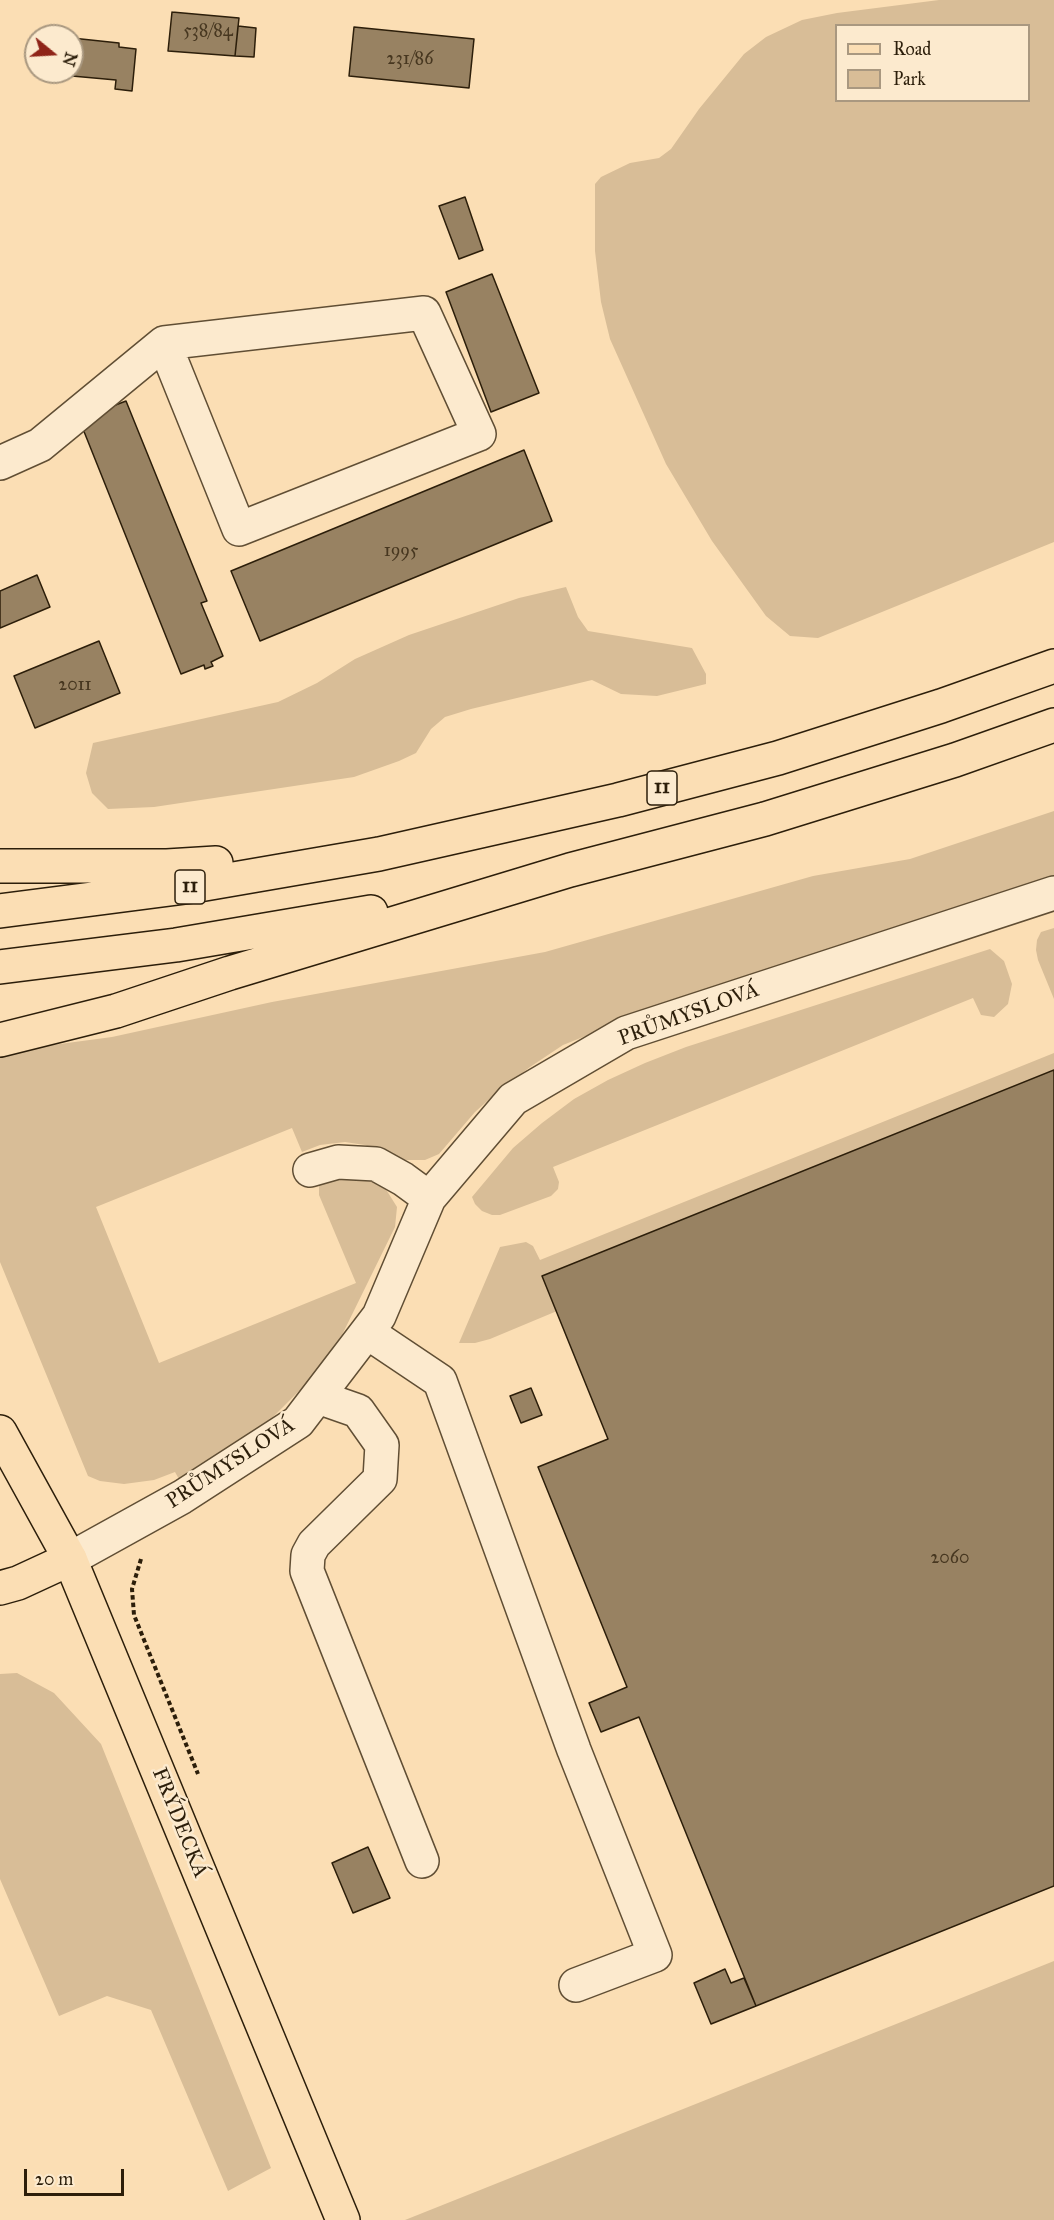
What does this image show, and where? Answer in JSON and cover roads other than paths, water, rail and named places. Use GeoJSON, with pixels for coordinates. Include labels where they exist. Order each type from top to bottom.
{"type":"FeatureCollection","features":[{"type":"Feature","properties":{"kind":"main road","name":"11"},"geometry":{"type":"LineString","coordinates":[[0,911],[193,886],[379,854],[618,800],[778,758],[941,706],[1054,666]]}},
{"type":"Feature","properties":{"kind":"main road"},"geometry":{"type":"LineString","coordinates":[[0,1040],[116,1011],[570,870],[765,819],[955,760],[1054,725]]}},
{"type":"Feature","properties":{"kind":"main road"},"geometry":{"type":"LineString","coordinates":[[0,866],[167,866],[379,854]]}},
{"type":"Feature","properties":{"kind":"main road"},"geometry":{"type":"LineString","coordinates":[[0,967],[177,945],[373,912],[570,870]]}},
{"type":"Feature","properties":{"kind":"main road","name":"FRÝDECKÁ"},"geometry":{"type":"LineString","coordinates":[[0,1432],[70,1559],[343,2220]]}},
{"type":"Feature","properties":{"kind":"main road"},"geometry":{"type":"LineString","coordinates":[[0,1588],[18,1583],[70,1559]]}},
{"type":"Feature","properties":{"kind":"lane"},"geometry":{"type":"LineString","coordinates":[[0,463],[40,445],[164,343],[424,313],[478,434],[239,530],[164,343]]}},
{"type":"Feature","properties":{"kind":"lane","name":"PRŮMYSLOVÁ"},"geometry":{"type":"LineString","coordinates":[[70,1559],[155,1514],[298,1422],[379,1316],[429,1198],[513,1099],[626,1033],[1054,893]]}},
{"type":"Feature","properties":{"kind":"lane"},"geometry":{"type":"LineString","coordinates":[[310,1170],[338,1162],[376,1164],[403,1179],[429,1198]]}},
{"type":"Feature","properties":{"kind":"lane"},"geometry":{"type":"LineString","coordinates":[[367,1332],[440,1381],[574,1750],[655,1955],[576,1985]]}},
{"type":"Feature","properties":{"kind":"lane"},"geometry":{"type":"LineString","coordinates":[[318,1396],[358,1411],[382,1445],[380,1479],[314,1544],[308,1555],[307,1571],[422,1862]]}}]}
